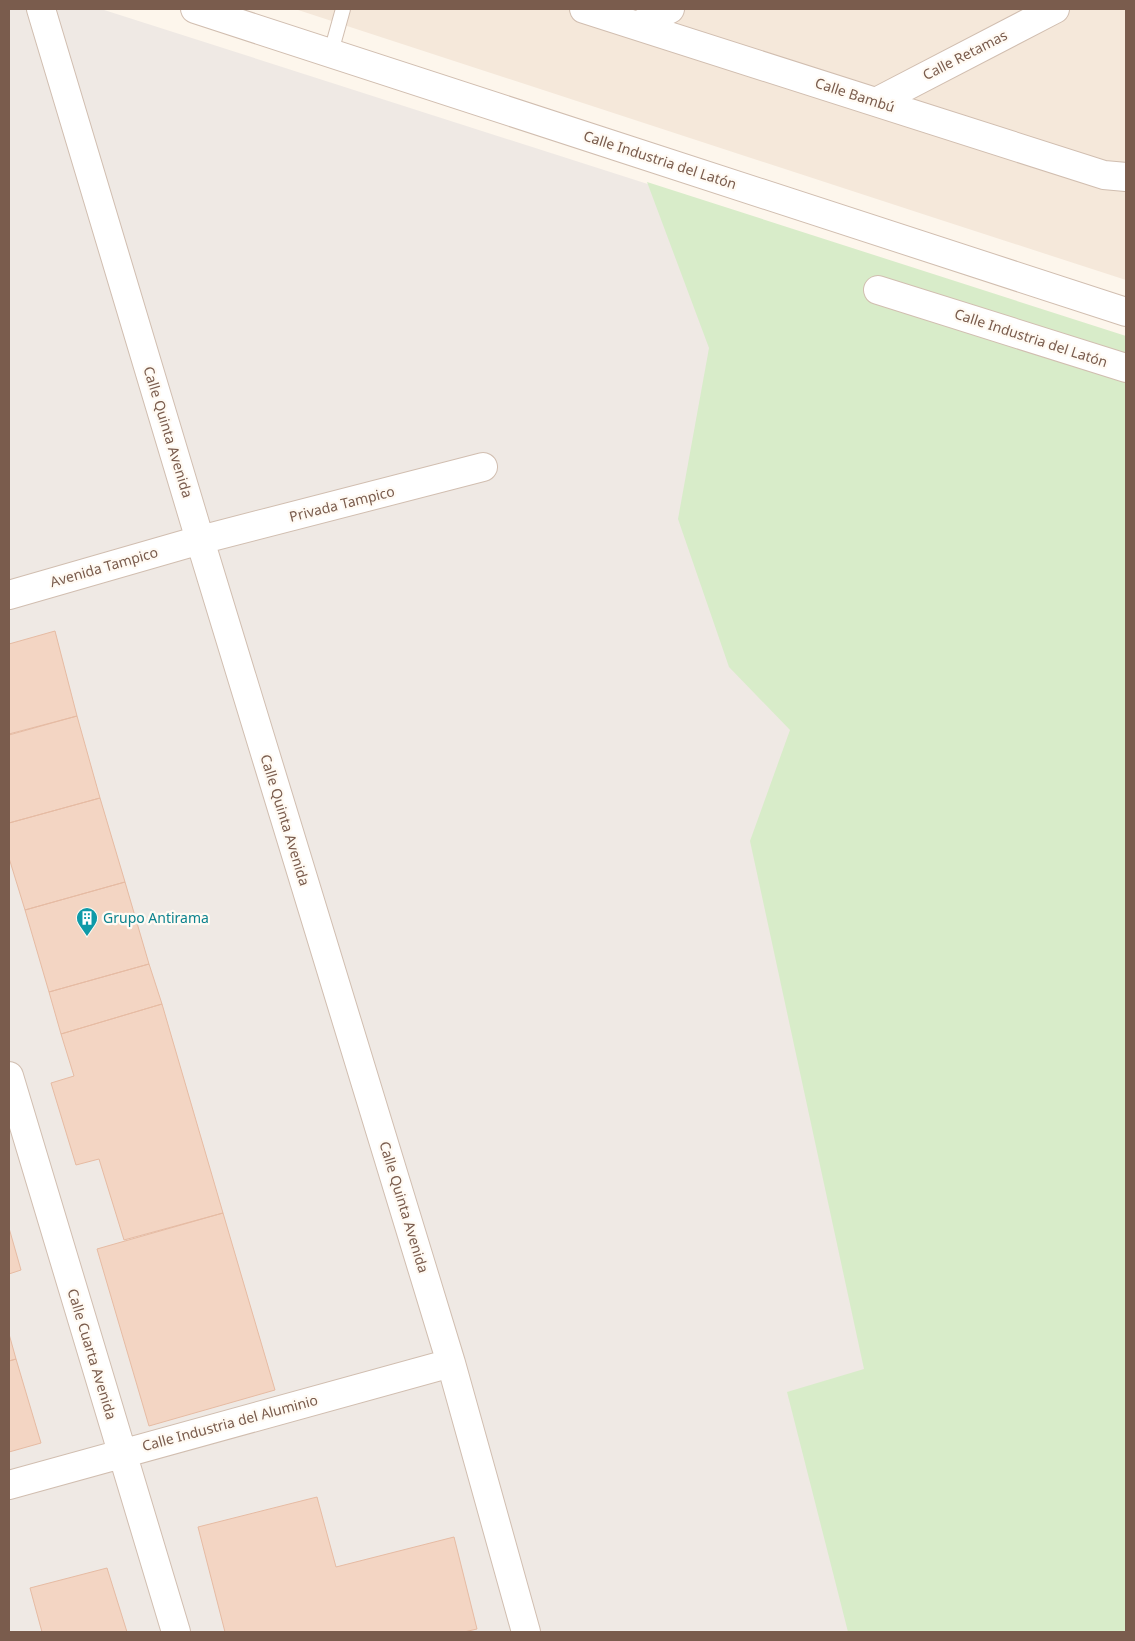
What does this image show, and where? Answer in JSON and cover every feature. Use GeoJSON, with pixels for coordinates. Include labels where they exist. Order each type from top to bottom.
{"type":"FeatureCollection","features":[{"type":"Feature","properties":{"kind":"street","name":"Calle Quinta Avenida"},"geometry":{"type":"LineString","coordinates":[[41,9],[200,540],[451,1363],[526,1632]]}},
{"type":"Feature","properties":{"kind":"street","name":"Calle Industria del Latón"},"geometry":{"type":"LineString","coordinates":[[195,9],[1126,312]]}},
{"type":"Feature","properties":{"kind":"street","name":"Calle Bambú"},"geometry":{"type":"LineString","coordinates":[[584,9],[1104,175],[1126,177]]}},
{"type":"Feature","properties":{"kind":"street"},"geometry":{"type":"LineString","coordinates":[[637,26],[670,9]]}},
{"type":"Feature","properties":{"kind":"street","name":"Calle Retamas"},"geometry":{"type":"LineString","coordinates":[[876,102],[1054,9]]}},
{"type":"Feature","properties":{"kind":"street","name":"Calle Industria del Latón"},"geometry":{"type":"LineString","coordinates":[[878,290],[1126,368]]}},
{"type":"Feature","properties":{"kind":"street","name":"Privada Tampico"},"geometry":{"type":"LineString","coordinates":[[200,540],[483,467]]}},
{"type":"Feature","properties":{"kind":"street","name":"Avenida Tampico"},"geometry":{"type":"LineString","coordinates":[[9,595],[200,540]]}},
{"type":"Feature","properties":{"kind":"street","name":"Calle Cuarta Avenida"},"geometry":{"type":"LineString","coordinates":[[9,1076],[176,1632]]}},
{"type":"Feature","properties":{"kind":"street","name":"Calle Industria del Aluminio"},"geometry":{"type":"LineString","coordinates":[[9,1485],[451,1363]]}},
{"type":"Feature","properties":{"kind":"lane"},"geometry":{"type":"LineString","coordinates":[[331,52],[343,9]]}},
{"type":"Feature","properties":{"kind":"shaded area"},"geometry":{"type":"Polygon","coordinates":[[[9,9],[101,9],[1126,337],[1126,1632],[9,1632],[9,9]]]}},
{"type":"Feature","properties":{"kind":"shaded area"},"geometry":{"type":"Polygon","coordinates":[[[295,9],[1126,9],[1126,280],[941,220],[295,9]]]}},
{"type":"Feature","properties":{"kind":"green space"},"geometry":{"type":"Polygon","coordinates":[[[647,182],[1126,336],[1126,1632],[848,1632],[787,1392],[864,1369],[750,841],[790,730],[729,667],[678,519],[709,348],[647,182]]]}},
{"type":"Feature","properties":{"kind":"building"},"geometry":{"type":"Polygon","coordinates":[[[55,631],[77,716],[9,734],[9,644],[55,631]]]}},
{"type":"Feature","properties":{"kind":"building"},"geometry":{"type":"Polygon","coordinates":[[[77,716],[100,798],[9,823],[9,735],[77,716]]]}},
{"type":"Feature","properties":{"kind":"building"},"geometry":{"type":"Polygon","coordinates":[[[100,798],[125,882],[25,910],[9,858],[9,823],[100,798]]]}},
{"type":"Feature","properties":{"kind":"building","name":"Grupo Antirama"},"geometry":{"type":"Polygon","coordinates":[[[125,882],[149,964],[49,992],[25,910],[125,882]]]}},
{"type":"Feature","properties":{"kind":"building"},"geometry":{"type":"Polygon","coordinates":[[[149,964],[162,1004],[61,1034],[49,992],[149,964]]]}},
{"type":"Feature","properties":{"kind":"building"},"geometry":{"type":"Polygon","coordinates":[[[162,1004],[223,1213],[124,1240],[99,1159],[76,1165],[51,1083],[74,1076],[61,1034],[162,1004]]]}},
{"type":"Feature","properties":{"kind":"building"},"geometry":{"type":"Polygon","coordinates":[[[223,1213],[275,1390],[149,1426],[97,1249],[223,1213]]]}},
{"type":"Feature","properties":{"kind":"building"},"geometry":{"type":"Polygon","coordinates":[[[9,1228],[21,1270],[9,1274],[9,1228]]]}},
{"type":"Feature","properties":{"kind":"building"},"geometry":{"type":"Polygon","coordinates":[[[9,1334],[16,1359],[9,1361],[9,1334]]]}},
{"type":"Feature","properties":{"kind":"building"},"geometry":{"type":"Polygon","coordinates":[[[16,1359],[41,1443],[9,1452],[9,1361],[16,1359]]]}},
{"type":"Feature","properties":{"kind":"building"},"geometry":{"type":"Polygon","coordinates":[[[317,1497],[336,1567],[454,1537],[477,1629],[464,1632],[225,1632],[198,1527],[317,1497]]]}},
{"type":"Feature","properties":{"kind":"building"},"geometry":{"type":"Polygon","coordinates":[[[107,1568],[127,1632],[42,1632],[30,1588],[107,1568]]]}},
{"type":"Feature","properties":{"kind":"place","name":"Grupo Antirama"},"geometry":{"type":"Point","coordinates":[87,937]}}]}
